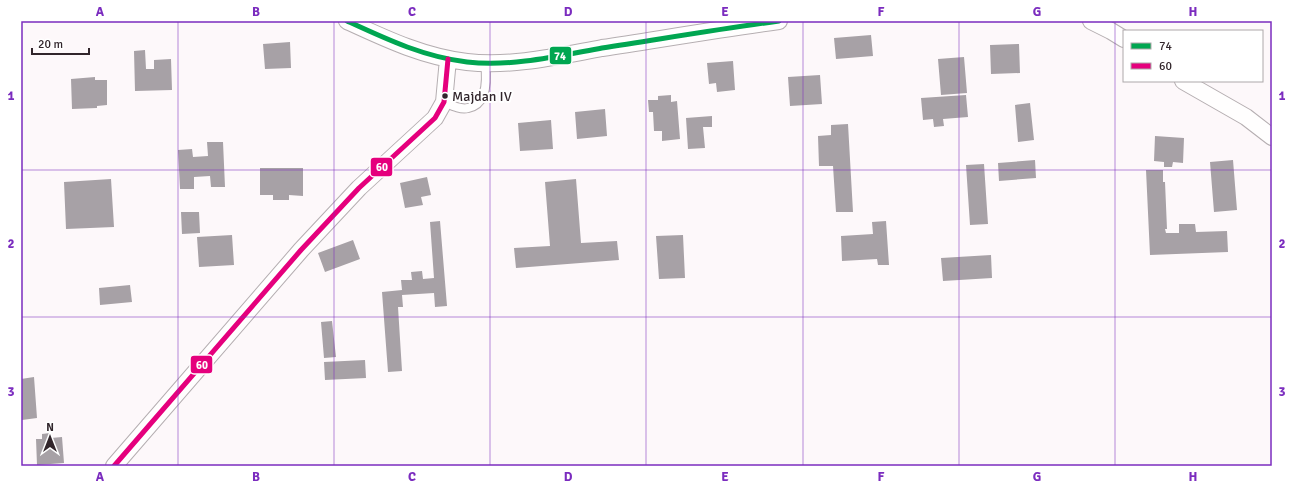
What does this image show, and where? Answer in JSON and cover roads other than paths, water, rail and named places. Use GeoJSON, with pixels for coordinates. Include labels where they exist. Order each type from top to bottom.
{"type":"FeatureCollection","features":[{"type":"Feature","properties":{"kind":"street"},"geometry":{"type":"LineString","coordinates":[[348,21],[397,44],[423,53],[448,59],[485,63],[534,60],[699,32],[779,21]]}},
{"type":"Feature","properties":{"kind":"street"},"geometry":{"type":"LineString","coordinates":[[1091,21],[1123,38]]}},
{"type":"Feature","properties":{"kind":"street"},"geometry":{"type":"LineString","coordinates":[[114,466],[301,250],[359,188],[435,118],[444,102],[448,59]]}},
{"type":"Feature","properties":{"kind":"street"},"geometry":{"type":"LineString","coordinates":[[1185,82],[1246,117],[1272,137]]}},
{"type":"Feature","properties":{"kind":"lane"},"geometry":{"type":"LineString","coordinates":[[444,102],[457,107],[467,108],[481,100],[487,81],[485,63]]}},
{"type":"Feature","properties":{"kind":"place","name":"Majdan IV"},"geometry":{"type":"Point","coordinates":[445,96]}}]}
